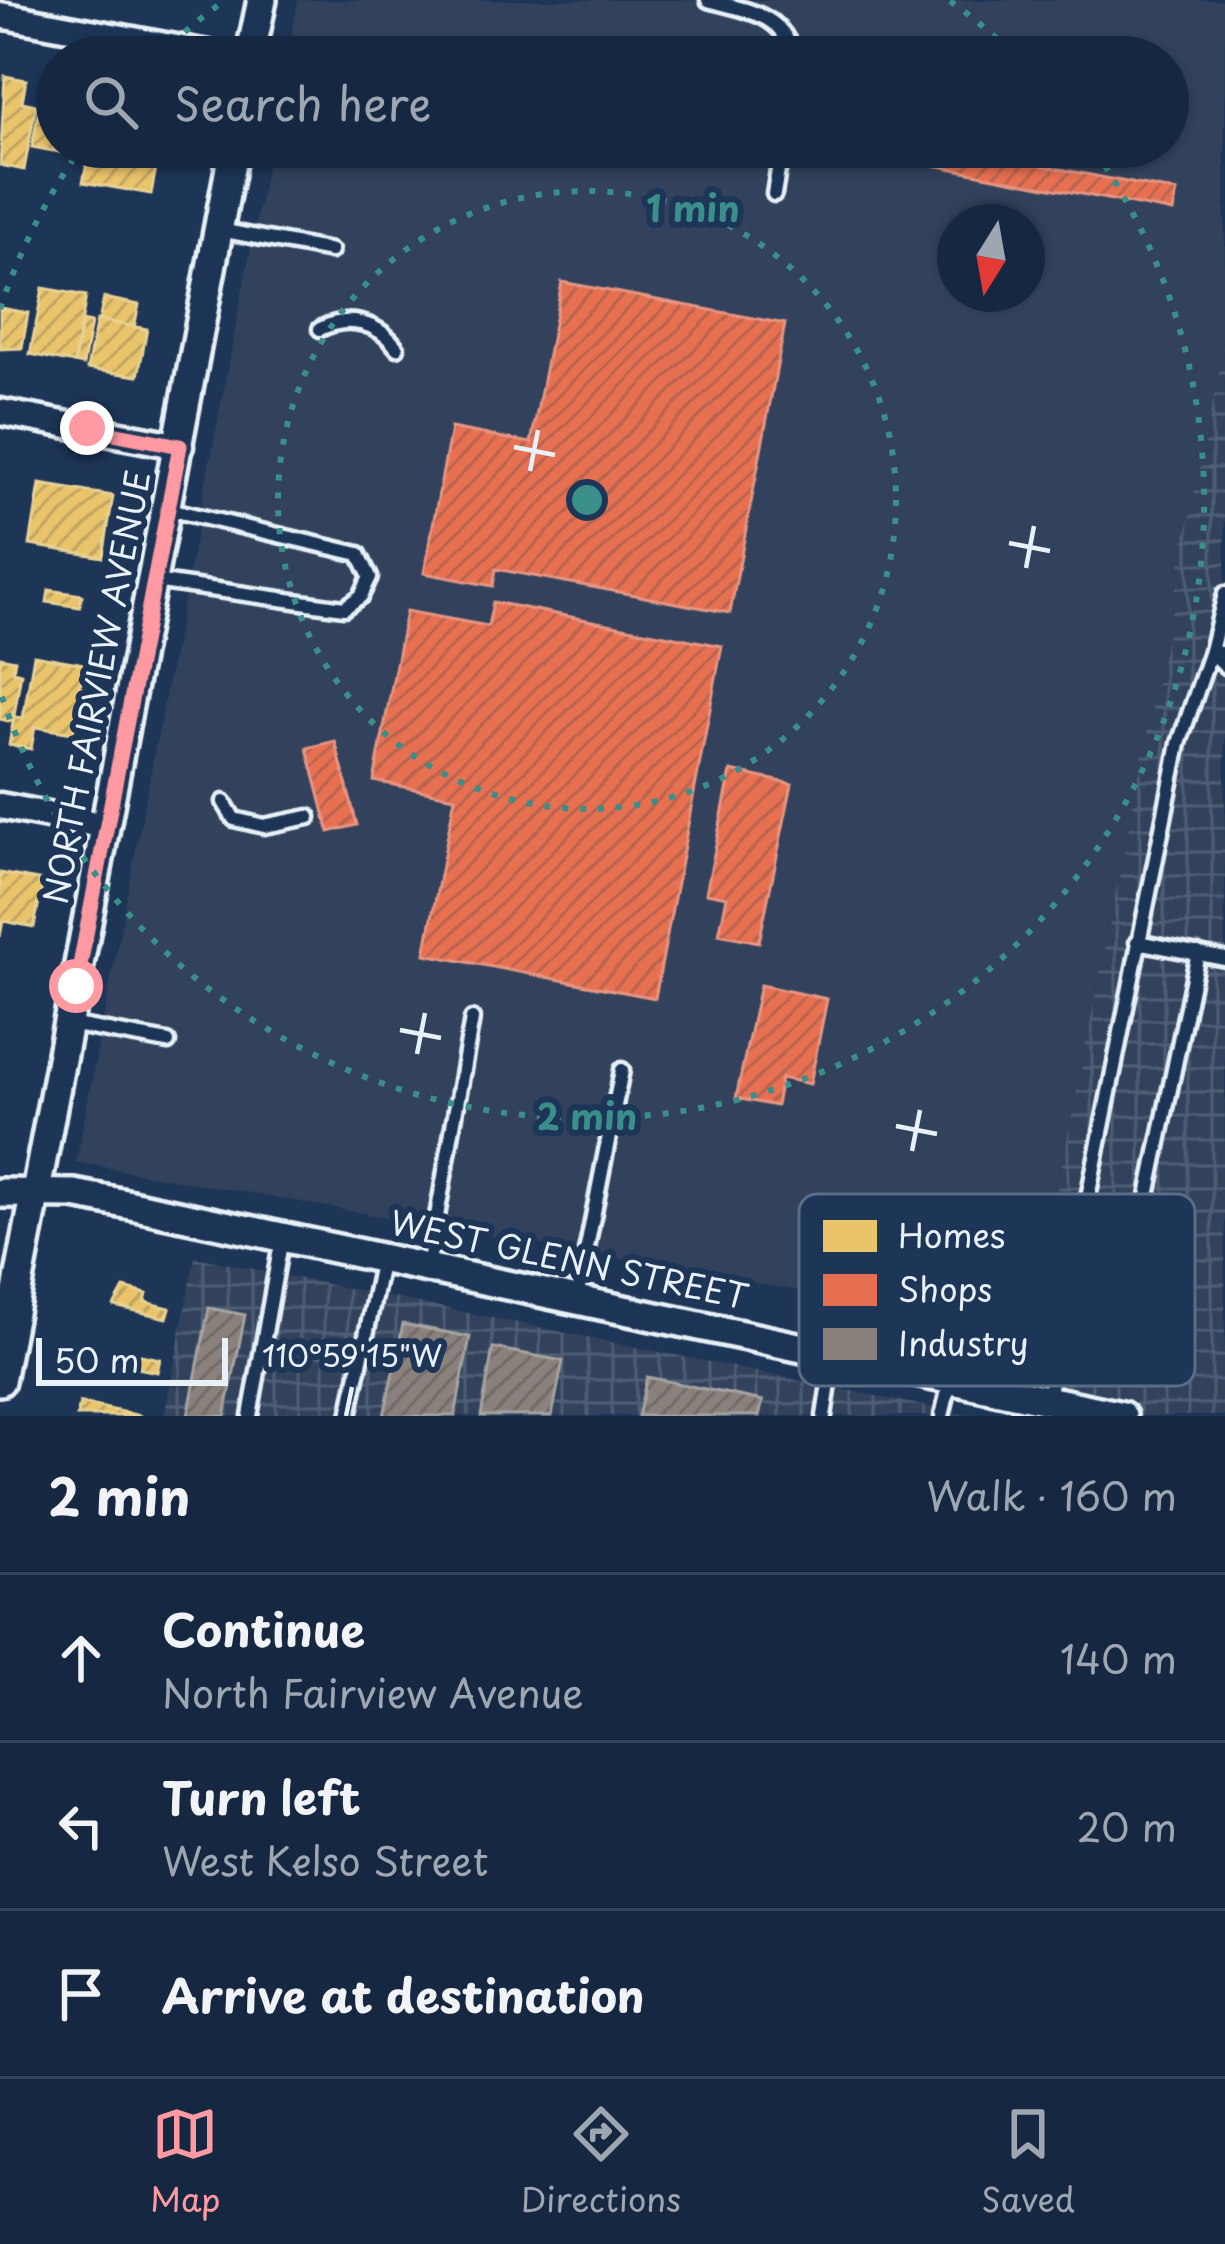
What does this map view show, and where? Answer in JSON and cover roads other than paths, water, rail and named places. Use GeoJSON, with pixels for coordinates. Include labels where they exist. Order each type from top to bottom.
{"type":"FeatureCollection","features":[{"type":"Feature","properties":{"kind":"street"},"geometry":{"type":"LineString","coordinates":[[254,36],[262,0]]}},
{"type":"Feature","properties":{"kind":"street"},"geometry":{"type":"LineString","coordinates":[[0,15],[112,36]]}},
{"type":"Feature","properties":{"kind":"street","name":"NORTH FAIRVIEW AVENUE"},"geometry":{"type":"LineString","coordinates":[[0,1381],[230,168]]}},
{"type":"Feature","properties":{"kind":"street"},"geometry":{"type":"LineString","coordinates":[[0,412],[180,446]]}},
{"type":"Feature","properties":{"kind":"street"},"geometry":{"type":"LineString","coordinates":[[0,806],[106,826]]}},
{"type":"Feature","properties":{"kind":"street","name":"WEST GLENN STREET"},"geometry":{"type":"LineString","coordinates":[[0,1193],[74,1194],[799,1344]]}},
{"type":"Feature","properties":{"kind":"street","name":"WEST GLENN STREET"},"geometry":{"type":"LineString","coordinates":[[991,1386],[1078,1411],[1122,1416]]}},
{"type":"Feature","properties":{"kind":"lane"},"geometry":{"type":"LineString","coordinates":[[708,0],[764,15],[788,36]]}},
{"type":"Feature","properties":{"kind":"lane"},"geometry":{"type":"LineString","coordinates":[[774,194],[778,168]]}},
{"type":"Feature","properties":{"kind":"lane"},"geometry":{"type":"LineString","coordinates":[[219,230],[331,251]]}},
{"type":"Feature","properties":{"kind":"lane"},"geometry":{"type":"LineString","coordinates":[[320,329],[349,321],[365,324],[380,329],[397,348]]}},
{"type":"Feature","properties":{"kind":"lane"},"geometry":{"type":"LineString","coordinates":[[154,581],[344,608],[361,596],[370,578],[359,554],[168,509]]}},
{"type":"Feature","properties":{"kind":"lane"},"geometry":{"type":"LineString","coordinates":[[1088,1194],[1179,742],[1218,652],[1225,596]]}},
{"type":"Feature","properties":{"kind":"lane"},"geometry":{"type":"LineString","coordinates":[[1218,652],[1225,666]]}},
{"type":"Feature","properties":{"kind":"lane"},"geometry":{"type":"LineString","coordinates":[[224,802],[234,819],[252,826],[309,817]]}},
{"type":"Feature","properties":{"kind":"lane"},"geometry":{"type":"LineString","coordinates":[[1137,942],[1225,958]]}},
{"type":"Feature","properties":{"kind":"lane"},"geometry":{"type":"LineString","coordinates":[[1148,1194],[1198,953]]}},
{"type":"Feature","properties":{"kind":"lane"},"geometry":{"type":"LineString","coordinates":[[428,1268],[472,1019]]}},
{"type":"Feature","properties":{"kind":"lane"},"geometry":{"type":"LineString","coordinates":[[69,1024],[168,1042]]}},
{"type":"Feature","properties":{"kind":"lane"},"geometry":{"type":"LineString","coordinates":[[577,1299],[622,1070]]}},
{"type":"Feature","properties":{"kind":"lane"},"geometry":{"type":"LineString","coordinates":[[250,1416],[282,1237]]}},
{"type":"Feature","properties":{"kind":"lane"},"geometry":{"type":"LineString","coordinates":[[349,1416],[382,1258]]}},
{"type":"Feature","properties":{"kind":"lane"},"geometry":{"type":"LineString","coordinates":[[824,1416],[829,1386]]}},
{"type":"Feature","properties":{"kind":"lane"},"geometry":{"type":"LineString","coordinates":[[942,1416],[949,1386]]}},
{"type":"Feature","properties":{"kind":"lane"},"geometry":{"type":"LineString","coordinates":[[1048,1399],[1050,1386]]}}]}
